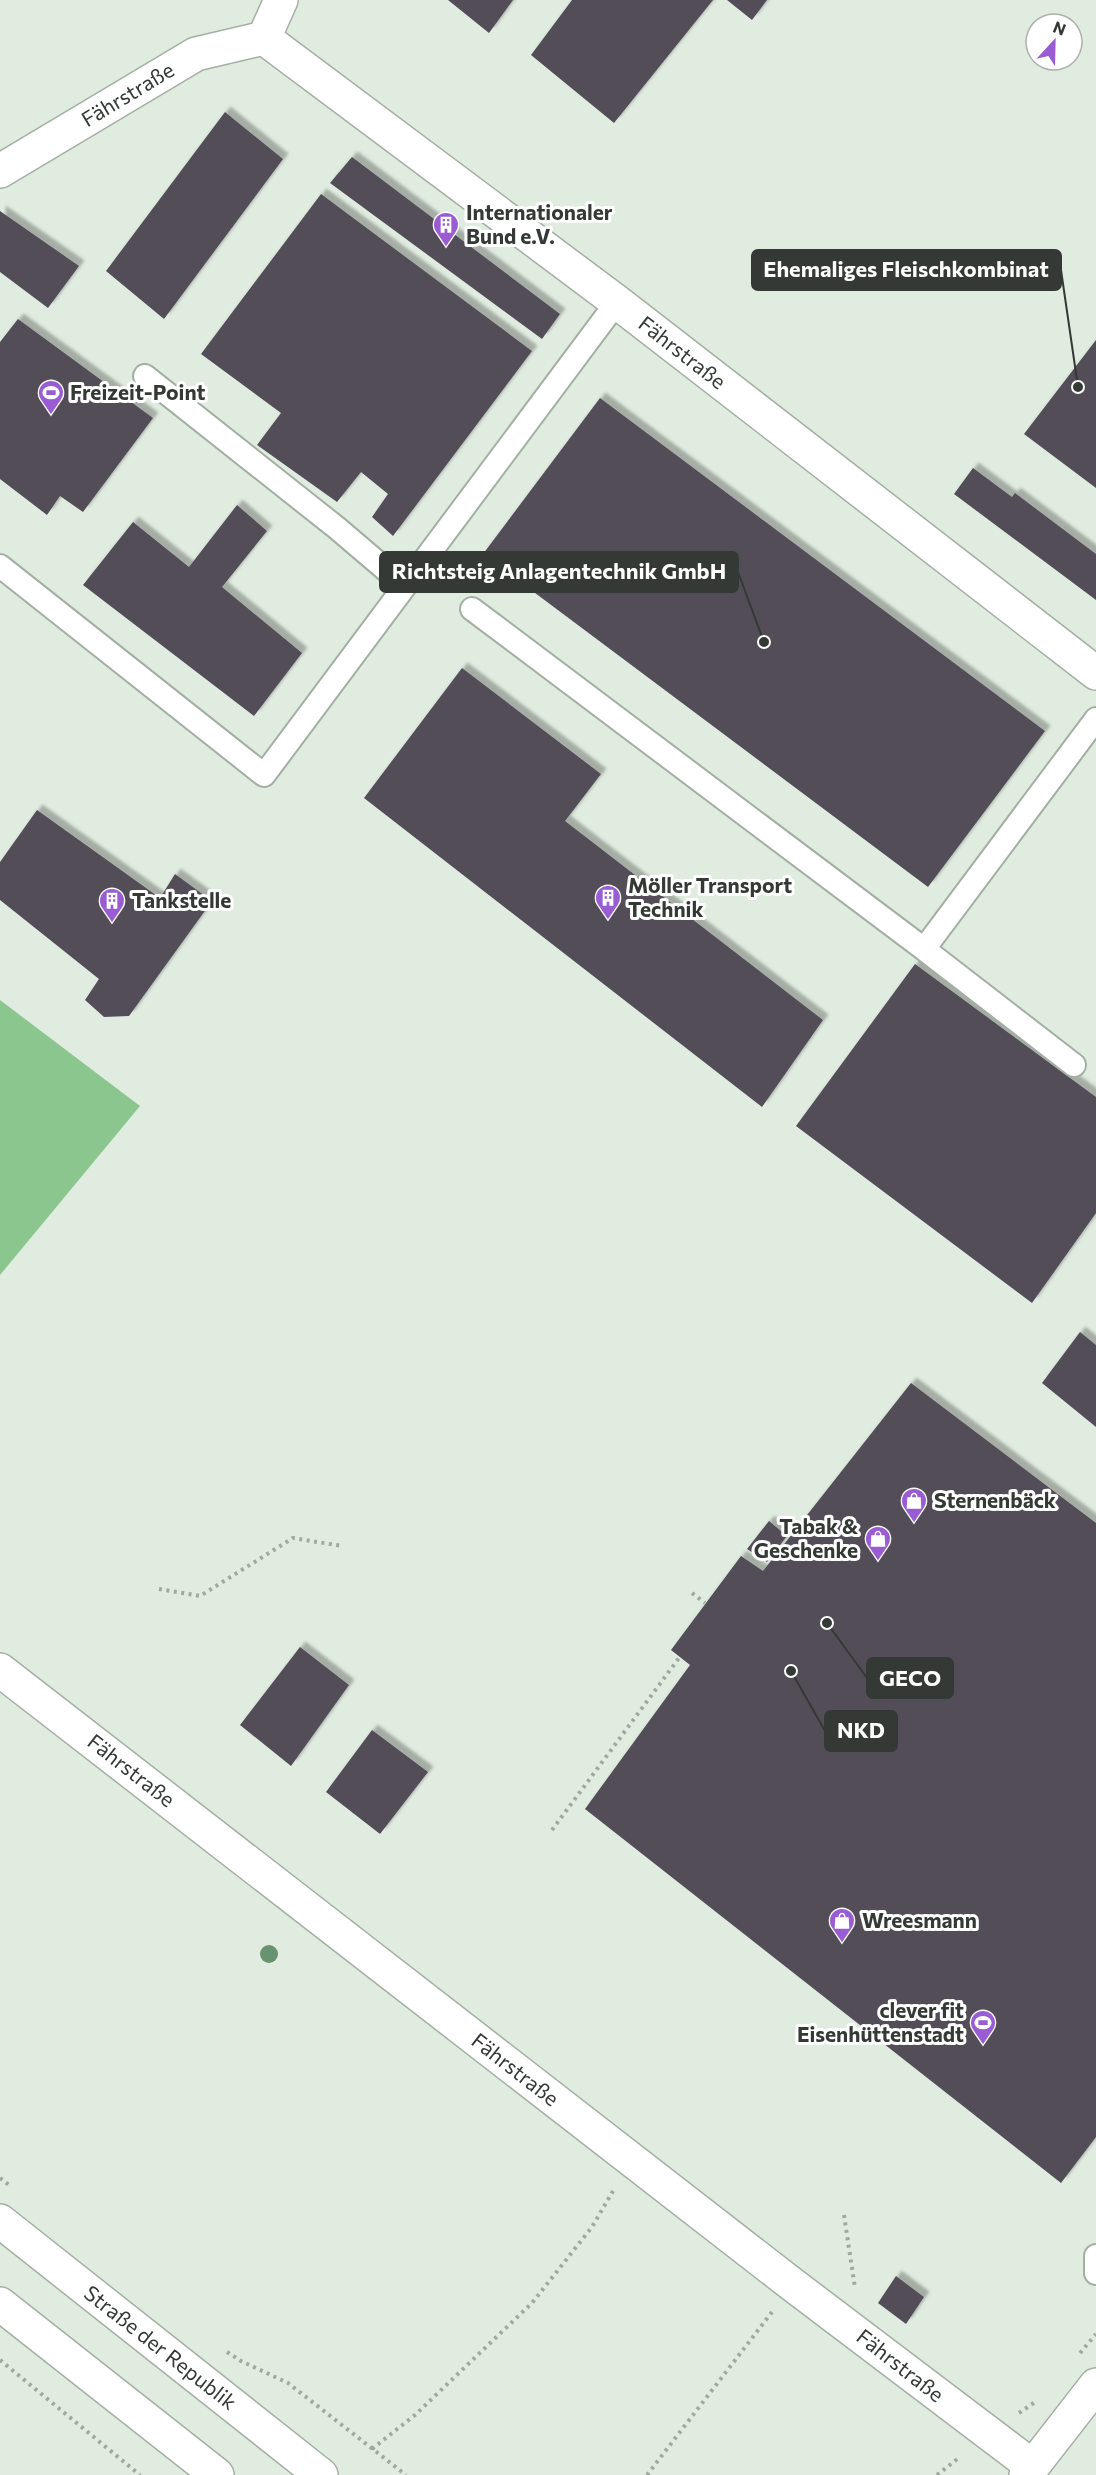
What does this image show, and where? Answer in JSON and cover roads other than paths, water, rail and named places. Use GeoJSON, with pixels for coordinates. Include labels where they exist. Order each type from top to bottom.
{"type":"FeatureCollection","features":[{"type":"Feature","properties":{"kind":"street"},"geometry":{"type":"LineString","coordinates":[[264,38],[281,0]]}},
{"type":"Feature","properties":{"kind":"street","name":"Fährstraße"},"geometry":{"type":"LineString","coordinates":[[0,171],[196,54],[264,38],[617,302],[1096,673]]}},
{"type":"Feature","properties":{"kind":"street","name":"Fährstraße"},"geometry":{"type":"LineString","coordinates":[[0,1670],[852,2329],[1025,2472]]}},
{"type":"Feature","properties":{"kind":"street","name":"Straße der Republik"},"geometry":{"type":"LineString","coordinates":[[0,2221],[321,2475]]}},
{"type":"Feature","properties":{"kind":"street"},"geometry":{"type":"LineString","coordinates":[[0,2304],[217,2475]]}},
{"type":"Feature","properties":{"kind":"street"},"geometry":{"type":"LineString","coordinates":[[1025,2472],[1096,2385]]}},
{"type":"Feature","properties":{"kind":"lane"},"geometry":{"type":"LineString","coordinates":[[0,566],[264,775],[617,302]]}},
{"type":"Feature","properties":{"kind":"lane"},"geometry":{"type":"LineString","coordinates":[[145,376],[337,528],[405,586]]}},
{"type":"Feature","properties":{"kind":"lane"},"geometry":{"type":"LineString","coordinates":[[472,609],[924,949],[1074,1065]]}},
{"type":"Feature","properties":{"kind":"lane"},"geometry":{"type":"LineString","coordinates":[[924,949],[1096,719]]}},
{"type":"Feature","properties":{"kind":"lane"},"geometry":{"type":"LineString","coordinates":[[1096,2256],[1096,2273]]}},
{"type":"Feature","properties":{"kind":"place","name":"Internationaler Bund e.V."},"geometry":{"type":"Point","coordinates":[446,248]}},
{"type":"Feature","properties":{"kind":"place","name":"Ehemaliges Fleischkombinat"},"geometry":{"type":"Point","coordinates":[1078,387]}},
{"type":"Feature","properties":{"kind":"place","name":"Freizeit-Point"},"geometry":{"type":"Point","coordinates":[51,416]}},
{"type":"Feature","properties":{"kind":"place","name":"Richtsteig Anlagentechnik GmbH"},"geometry":{"type":"Point","coordinates":[764,642]}},
{"type":"Feature","properties":{"kind":"place","name":"Möller Transport Technik"},"geometry":{"type":"Point","coordinates":[608,921]}},
{"type":"Feature","properties":{"kind":"place","name":"Tankstelle"},"geometry":{"type":"Point","coordinates":[112,924]}},
{"type":"Feature","properties":{"kind":"place","name":"Sternenbäck"},"geometry":{"type":"Point","coordinates":[914,1524]}},
{"type":"Feature","properties":{"kind":"place","name":"Tabak & Geschenke"},"geometry":{"type":"Point","coordinates":[878,1562]}},
{"type":"Feature","properties":{"kind":"place","name":"GECO"},"geometry":{"type":"Point","coordinates":[827,1623]}},
{"type":"Feature","properties":{"kind":"place","name":"NKD"},"geometry":{"type":"Point","coordinates":[791,1671]}},
{"type":"Feature","properties":{"kind":"place","name":"Wreesmann"},"geometry":{"type":"Point","coordinates":[842,1944]}},
{"type":"Feature","properties":{"kind":"place","name":"clever fit Eisenhüttenstadt"},"geometry":{"type":"Point","coordinates":[983,2046]}}]}
